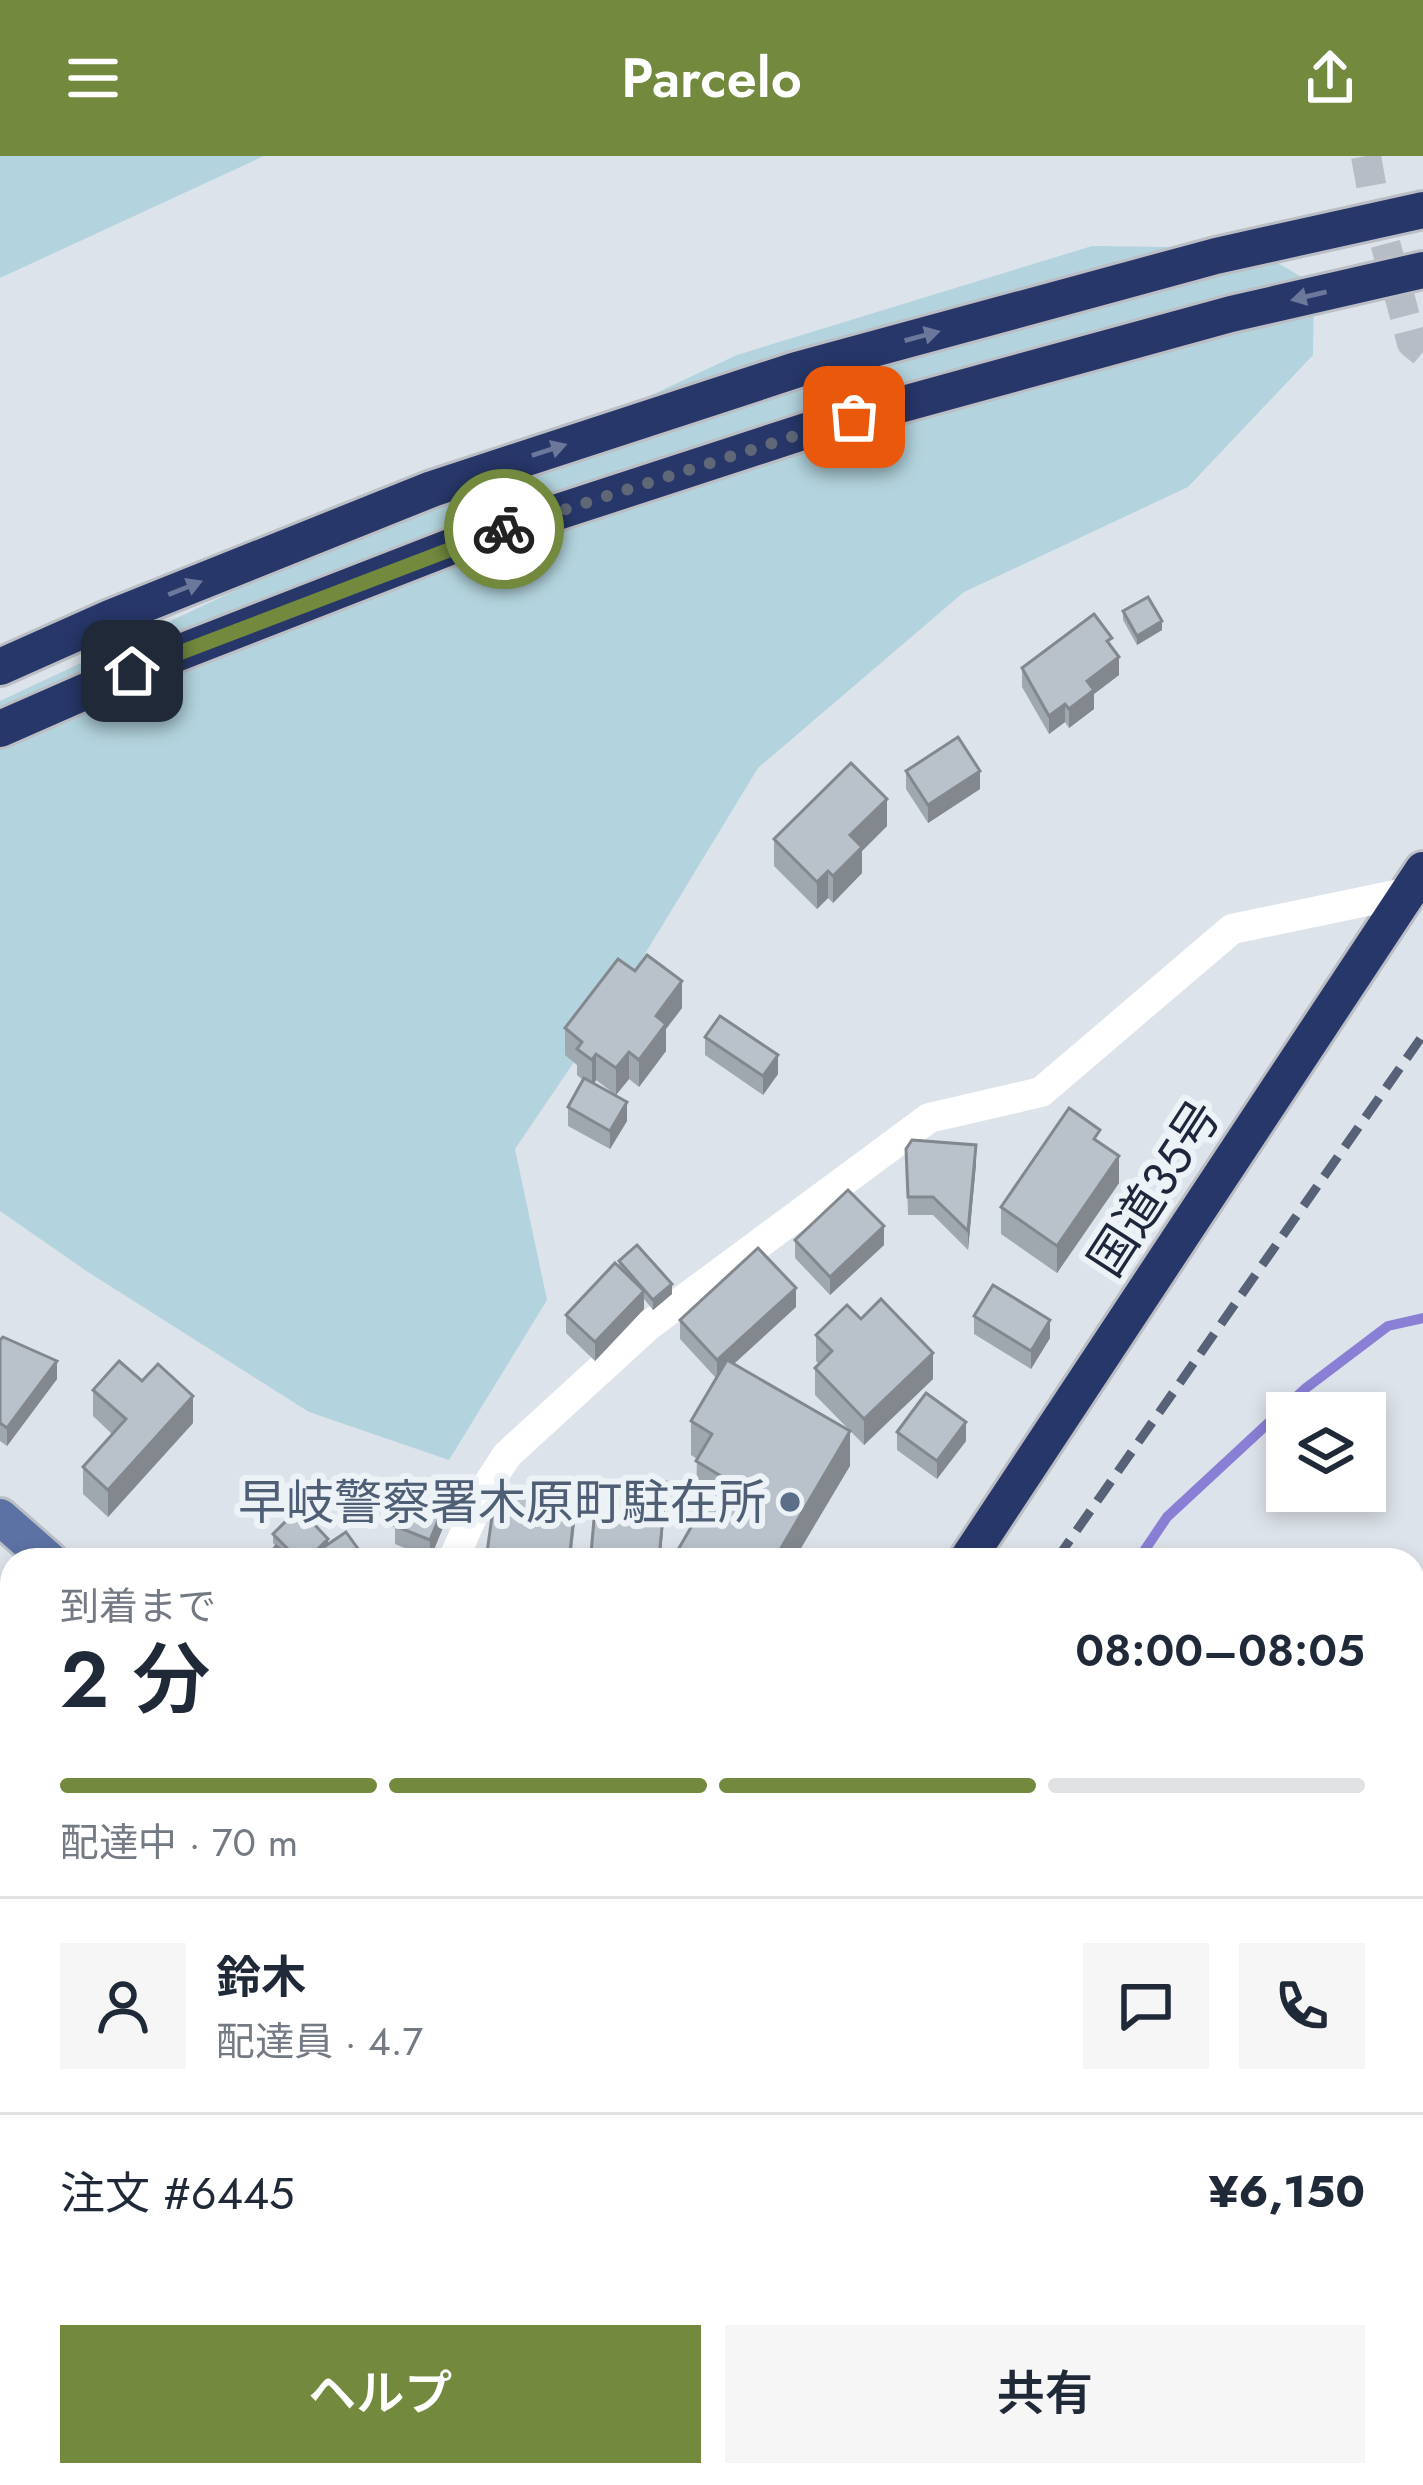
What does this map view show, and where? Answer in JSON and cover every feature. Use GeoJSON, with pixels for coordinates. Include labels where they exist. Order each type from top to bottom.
{"type":"FeatureCollection","features":[{"type":"Feature","properties":{"kind":"highway"},"geometry":{"type":"LineString","coordinates":[[0,667],[432,489],[796,370],[1216,256],[1423,210]]}},
{"type":"Feature","properties":{"kind":"highway"},"geometry":{"type":"LineString","coordinates":[[0,729],[132,671],[450,547],[812,429],[1231,314],[1423,270]]}},
{"type":"Feature","properties":{"kind":"highway","name":"国道35号"},"geometry":{"type":"LineString","coordinates":[[975,1548],[1414,881]]}},
{"type":"Feature","properties":{"kind":"main road"},"geometry":{"type":"LineString","coordinates":[[0,1517],[35,1548]]}},
{"type":"Feature","properties":{"kind":"street"},"geometry":{"type":"LineString","coordinates":[[458,1548],[506,1455],[648,1326],[929,1118],[1041,1092],[1232,929],[1414,881]]}},
{"type":"Feature","properties":{"kind":"shaded area"},"geometry":{"type":"Polygon","coordinates":[[[0,156],[264,156],[0,278],[0,156]]]}},
{"type":"Feature","properties":{"kind":"shaded area"},"geometry":{"type":"Polygon","coordinates":[[[1092,246],[1252,248],[1314,284],[1313,355],[1188,487],[964,592],[758,768],[623,990],[515,1149],[547,1300],[449,1460],[309,1412],[0,1211],[0,701],[737,355],[1092,246]]]}},
{"type":"Feature","properties":{"kind":"building"},"geometry":{"type":"Polygon","coordinates":[[[1148,597],[1162,621],[1137,636],[1123,611],[1148,597]]]}},
{"type":"Feature","properties":{"kind":"building"},"geometry":{"type":"Polygon","coordinates":[[[1094,614],[1119,657],[1087,681],[1094,690],[1069,709],[1065,704],[1049,716],[1022,668],[1094,614]]]}},
{"type":"Feature","properties":{"kind":"building"},"geometry":{"type":"Polygon","coordinates":[[[958,737],[980,771],[928,805],[906,771],[958,737]]]}},
{"type":"Feature","properties":{"kind":"building"},"geometry":{"type":"Polygon","coordinates":[[[851,763],[887,799],[850,835],[862,847],[833,876],[828,871],[817,882],[774,839],[851,763]]]}},
{"type":"Feature","properties":{"kind":"building"},"geometry":{"type":"Polygon","coordinates":[[[647,955],[682,981],[656,1016],[666,1024],[639,1060],[629,1052],[616,1068],[596,1054],[592,1060],[577,1049],[582,1042],[565,1028],[618,959],[635,971],[647,955]]]}},
{"type":"Feature","properties":{"kind":"building"},"geometry":{"type":"Polygon","coordinates":[[[720,1016],[778,1055],[763,1076],[705,1037],[720,1016]]]}},
{"type":"Feature","properties":{"kind":"building"},"geometry":{"type":"Polygon","coordinates":[[[584,1078],[627,1102],[610,1131],[568,1107],[584,1078]]]}},
{"type":"Feature","properties":{"kind":"building"},"geometry":{"type":"Polygon","coordinates":[[[1069,1108],[1100,1130],[1094,1139],[1119,1156],[1057,1246],[1001,1207],[1069,1108]]]}},
{"type":"Feature","properties":{"kind":"building"},"geometry":{"type":"Polygon","coordinates":[[[912,1140],[976,1145],[968,1231],[933,1197],[908,1197],[906,1149],[912,1140]]]}},
{"type":"Feature","properties":{"kind":"building"},"geometry":{"type":"Polygon","coordinates":[[[848,1190],[884,1226],[830,1277],[795,1240],[848,1190]]]}},
{"type":"Feature","properties":{"kind":"building"},"geometry":{"type":"Polygon","coordinates":[[[637,1245],[672,1284],[653,1300],[619,1261],[637,1245]]]}},
{"type":"Feature","properties":{"kind":"building"},"geometry":{"type":"Polygon","coordinates":[[[758,1248],[796,1288],[717,1360],[680,1320],[758,1248]]]}},
{"type":"Feature","properties":{"kind":"building"},"geometry":{"type":"Polygon","coordinates":[[[615,1263],[644,1291],[595,1342],[566,1315],[615,1263]]]}},
{"type":"Feature","properties":{"kind":"building"},"geometry":{"type":"Polygon","coordinates":[[[993,1285],[1050,1320],[1031,1351],[974,1316],[993,1285]]]}},
{"type":"Feature","properties":{"kind":"building"},"geometry":{"type":"Polygon","coordinates":[[[881,1299],[933,1353],[864,1419],[815,1368],[832,1351],[816,1335],[847,1305],[861,1319],[881,1299]]]}},
{"type":"Feature","properties":{"kind":"building"},"geometry":{"type":"Polygon","coordinates":[[[3,1337],[57,1361],[7,1428],[0,1423],[3,1337]]]}},
{"type":"Feature","properties":{"kind":"building"},"geometry":{"type":"Polygon","coordinates":[[[727,1360],[850,1431],[781,1548],[679,1548],[721,1476],[696,1461],[712,1434],[691,1421],[727,1360]]]}},
{"type":"Feature","properties":{"kind":"building"},"geometry":{"type":"Polygon","coordinates":[[[119,1361],[142,1381],[158,1364],[193,1396],[108,1490],[83,1467],[126,1419],[93,1390],[119,1361]]]}},
{"type":"Feature","properties":{"kind":"building"},"geometry":{"type":"Polygon","coordinates":[[[926,1393],[966,1422],[937,1461],[897,1432],[926,1393]]]}},
{"type":"Feature","properties":{"kind":"building"},"geometry":{"type":"Polygon","coordinates":[[[630,1479],[666,1482],[660,1548],[592,1548],[596,1496],[628,1499],[630,1479]]]}},
{"type":"Feature","properties":{"kind":"building"},"geometry":{"type":"Polygon","coordinates":[[[413,1480],[449,1494],[430,1540],[395,1526],[413,1480]]]}},
{"type":"Feature","properties":{"kind":"building"},"geometry":{"type":"Polygon","coordinates":[[[540,1481],[577,1486],[571,1548],[488,1548],[493,1509],[540,1481]]]}},
{"type":"Feature","properties":{"kind":"building"},"geometry":{"type":"Polygon","coordinates":[[[299,1508],[328,1539],[319,1548],[287,1548],[273,1534],[299,1508]]]}},
{"type":"Feature","properties":{"kind":"building"},"geometry":{"type":"Polygon","coordinates":[[[346,1532],[357,1548],[322,1548],[346,1532]]]}},
{"type":"Feature","properties":{"kind":"waterway"},"geometry":{"type":"LineString","coordinates":[[1146,1548],[1167,1517],[1306,1388],[1388,1326],[1423,1318]]}},
{"type":"Feature","properties":{"kind":"tunnel"},"geometry":{"type":"LineString","coordinates":[[1366,156],[1412,343],[1423,352]]}},
{"type":"Feature","properties":{"kind":"railway"},"geometry":{"type":"LineString","coordinates":[[1064,1548],[1423,1035]]}},
{"type":"Feature","properties":{"kind":"way so far"},"geometry":{"type":"LineString","coordinates":[[504,529],[854,417]]}},
{"type":"Feature","properties":{"kind":"place","name":"早岐警察署木原町駐在所"},"geometry":{"type":"Point","coordinates":[790,1502]}},
{"type":"Feature","properties":{"kind":"route"},"geometry":{"type":"LineString","coordinates":[[132,671],[504,529]]}}]}
